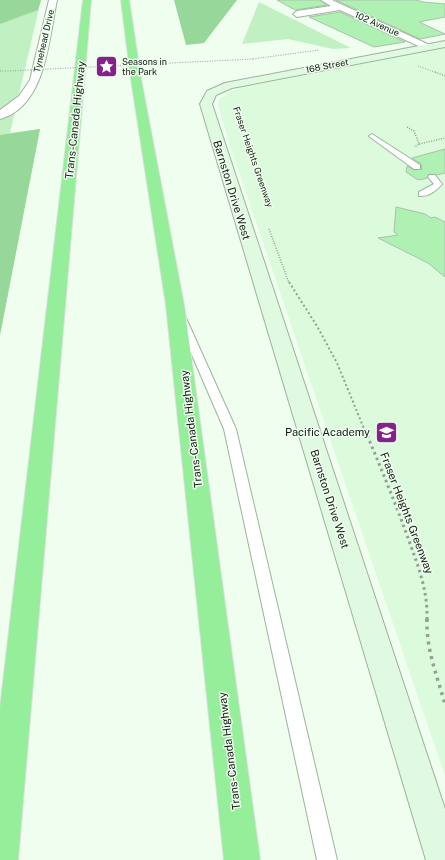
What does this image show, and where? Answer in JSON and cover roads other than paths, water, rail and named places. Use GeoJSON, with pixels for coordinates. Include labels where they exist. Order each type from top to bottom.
{"type":"FeatureCollection","features":[{"type":"Feature","properties":{"kind":"highway","name":"Trans-Canada Highway"},"geometry":{"type":"LineString","coordinates":[[0,860],[40,449],[88,0]]}},
{"type":"Feature","properties":{"kind":"highway","name":"Trans-Canada Highway"},"geometry":{"type":"LineString","coordinates":[[125,0],[136,79],[176,305],[242,860]]}},
{"type":"Feature","properties":{"kind":"street","name":"Tynehead Drive"},"geometry":{"type":"LineString","coordinates":[[0,116],[10,110],[23,98],[35,80],[53,0]]}},
{"type":"Feature","properties":{"kind":"street","name":"102 Avenue"},"geometry":{"type":"LineString","coordinates":[[325,0],[429,47]]}},
{"type":"Feature","properties":{"kind":"street"},"geometry":{"type":"LineString","coordinates":[[297,14],[341,7]]}},
{"type":"Feature","properties":{"kind":"street","name":"168 Street"},"geometry":{"type":"LineString","coordinates":[[212,93],[229,85],[445,44]]}},
{"type":"Feature","properties":{"kind":"street","name":"Barnston Drive West"},"geometry":{"type":"LineString","coordinates":[[212,93],[206,104],[243,226],[444,860]]}},
{"type":"Feature","properties":{"kind":"lane"},"geometry":{"type":"LineString","coordinates":[[372,136],[416,167]]}},
{"type":"Feature","properties":{"kind":"lane"},"geometry":{"type":"LineString","coordinates":[[422,194],[433,189],[438,184],[432,177]]}},
{"type":"Feature","properties":{"kind":"lane"},"geometry":{"type":"LineString","coordinates":[[176,305],[230,429],[327,860]]}},
{"type":"Feature","properties":{"kind":"place","name":"Seasons in the Park"},"geometry":{"type":"Point","coordinates":[107,67]}},
{"type":"Feature","properties":{"kind":"place","name":"Pacific Academy"},"geometry":{"type":"Point","coordinates":[386,432]}}]}
